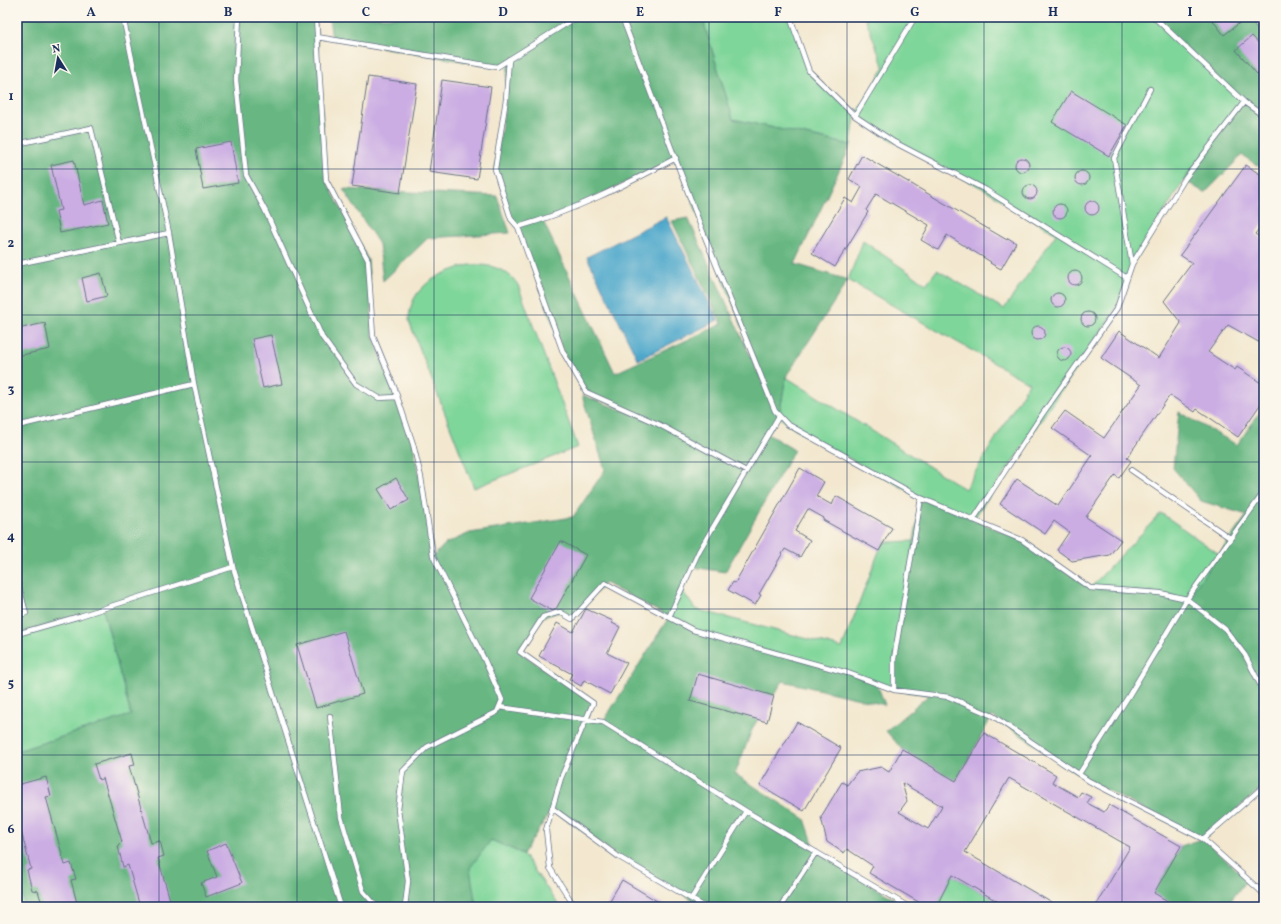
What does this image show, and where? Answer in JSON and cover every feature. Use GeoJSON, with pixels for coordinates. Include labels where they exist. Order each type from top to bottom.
{"type":"FeatureCollection","features":[{"type":"Feature","properties":{"kind":"lane"},"geometry":{"type":"LineString","coordinates":[[123,17],[169,233],[194,384],[233,566],[341,907]]}},
{"type":"Feature","properties":{"kind":"lane"},"geometry":{"type":"LineString","coordinates":[[239,17],[236,80],[246,175],[265,210],[322,337],[356,384],[379,398],[397,397]]}},
{"type":"Feature","properties":{"kind":"lane"},"geometry":{"type":"LineString","coordinates":[[316,17],[326,180],[368,260],[374,336],[413,444],[421,477],[434,556],[488,667],[502,700],[497,712],[427,747],[403,771],[398,810],[408,881],[405,907]]}},
{"type":"Feature","properties":{"kind":"lane"},"geometry":{"type":"LineString","coordinates":[[317,37],[497,67],[577,17]]}},
{"type":"Feature","properties":{"kind":"lane"},"geometry":{"type":"LineString","coordinates":[[622,17],[775,411],[779,416],[787,424],[920,498],[1022,540],[1090,588],[1160,593],[1187,599],[1225,629],[1245,655],[1264,692]]}},
{"type":"Feature","properties":{"kind":"lane"},"geometry":{"type":"LineString","coordinates":[[790,17],[809,71],[855,116],[894,142],[986,190],[1127,278]]}},
{"type":"Feature","properties":{"kind":"lane"},"geometry":{"type":"LineString","coordinates":[[855,116],[915,17]]}},
{"type":"Feature","properties":{"kind":"lane"},"geometry":{"type":"LineString","coordinates":[[1154,17],[1244,102],[1264,116]]}},
{"type":"Feature","properties":{"kind":"lane"},"geometry":{"type":"LineString","coordinates":[[1252,17],[1264,33]]}},
{"type":"Feature","properties":{"kind":"lane"},"geometry":{"type":"LineString","coordinates":[[508,59],[506,99],[495,168],[511,219],[518,227],[563,352],[586,392],[658,424],[746,471]]}},
{"type":"Feature","properties":{"kind":"lane"},"geometry":{"type":"LineString","coordinates":[[1132,264],[1114,158],[1150,89]]}},
{"type":"Feature","properties":{"kind":"lane"},"geometry":{"type":"LineString","coordinates":[[973,520],[1041,416],[1116,308],[1132,264],[1184,180],[1244,102]]}},
{"type":"Feature","properties":{"kind":"lane"},"geometry":{"type":"LineString","coordinates":[[17,144],[91,128],[119,243]]}},
{"type":"Feature","properties":{"kind":"lane"},"geometry":{"type":"LineString","coordinates":[[518,227],[554,217],[617,189],[676,158]]}},
{"type":"Feature","properties":{"kind":"lane"},"geometry":{"type":"LineString","coordinates":[[17,264],[169,233]]}},
{"type":"Feature","properties":{"kind":"lane"},"geometry":{"type":"LineString","coordinates":[[17,426],[194,384]]}},
{"type":"Feature","properties":{"kind":"lane"},"geometry":{"type":"LineString","coordinates":[[669,617],[699,551],[779,416]]}},
{"type":"Feature","properties":{"kind":"lane"},"geometry":{"type":"LineString","coordinates":[[1131,470],[1230,538]]}},
{"type":"Feature","properties":{"kind":"lane"},"geometry":{"type":"LineString","coordinates":[[1078,774],[1128,697],[1187,599],[1264,492]]}},
{"type":"Feature","properties":{"kind":"lane"},"geometry":{"type":"LineString","coordinates":[[894,690],[894,659],[920,498]]}},
{"type":"Feature","properties":{"kind":"lane"},"geometry":{"type":"LineString","coordinates":[[17,634],[80,616],[233,566]]}},
{"type":"Feature","properties":{"kind":"lane"},"geometry":{"type":"LineString","coordinates":[[17,580],[26,613],[17,616]]}},
{"type":"Feature","properties":{"kind":"lane"},"geometry":{"type":"LineString","coordinates":[[575,907],[550,868],[546,830],[561,778],[593,703],[520,652],[543,617],[560,612],[572,619],[605,583],[693,630],[848,673],[894,690],[949,697],[993,716],[1078,774],[1203,839],[1264,894]]}},
{"type":"Feature","properties":{"kind":"lane"},"geometry":{"type":"LineString","coordinates":[[499,707],[603,722],[746,811],[909,907]]}},
{"type":"Feature","properties":{"kind":"lane"},"geometry":{"type":"LineString","coordinates":[[330,716],[341,818],[363,891],[377,907]]}},
{"type":"Feature","properties":{"kind":"lane"},"geometry":{"type":"LineString","coordinates":[[1203,839],[1264,786]]}},
{"type":"Feature","properties":{"kind":"lane"},"geometry":{"type":"LineString","coordinates":[[552,808],[619,857],[705,907]]}},
{"type":"Feature","properties":{"kind":"lane"},"geometry":{"type":"LineString","coordinates":[[691,899],[746,811]]}},
{"type":"Feature","properties":{"kind":"lane"},"geometry":{"type":"LineString","coordinates":[[780,907],[816,852]]}},
{"type":"Feature","properties":{"kind":"green space"},"geometry":{"type":"Polygon","coordinates":[[[17,17],[316,17],[326,180],[368,260],[373,336],[413,444],[434,556],[445,544],[470,533],[573,517],[605,470],[582,395],[647,420],[586,392],[563,352],[518,227],[511,219],[495,169],[506,99],[508,60],[497,67],[332,39],[329,17],[622,17],[624,22],[702,17],[733,119],[851,145],[795,264],[848,280],[786,377],[779,416],[768,434],[794,450],[725,572],[692,567],[669,617],[693,630],[848,673],[877,684],[885,705],[783,681],[753,727],[735,774],[805,819],[816,852],[908,907],[705,907],[619,857],[552,809],[523,854],[491,840],[470,868],[476,907],[25,907],[17,876],[17,751],[131,715],[103,609],[17,634],[17,17]],[[676,159],[543,221],[615,373],[722,324],[672,221],[688,218],[775,411],[676,159]],[[605,583],[572,619],[560,612],[543,617],[520,652],[593,703],[587,720],[603,722],[669,617],[605,583]]]}},
{"type":"Feature","properties":{"kind":"green space"},"geometry":{"type":"Polygon","coordinates":[[[622,17],[686,17],[624,22],[622,17]]]}},
{"type":"Feature","properties":{"kind":"green space"},"geometry":{"type":"Polygon","coordinates":[[[702,17],[790,17],[809,71],[855,115],[884,68],[865,17],[1154,17],[1244,102],[1184,180],[1132,264],[1117,308],[973,520],[921,498],[787,424],[779,416],[786,377],[965,489],[1029,383],[848,280],[863,241],[926,284],[937,270],[1004,309],[1056,234],[986,190],[894,142],[855,116],[851,145],[733,119],[702,17]]]}},
{"type":"Feature","properties":{"kind":"green space"},"geometry":{"type":"Polygon","coordinates":[[[1154,17],[1264,17],[1264,170],[1242,155],[1205,193],[1184,180],[1244,102],[1154,17]]]}},
{"type":"Feature","properties":{"kind":"green space"},"geometry":{"type":"Polygon","coordinates":[[[343,189],[497,196],[510,233],[428,238],[383,281],[379,244],[343,189]]]}},
{"type":"Feature","properties":{"kind":"green space"},"geometry":{"type":"Polygon","coordinates":[[[470,265],[484,265],[497,268],[514,279],[518,285],[578,447],[474,488],[409,321],[410,309],[414,298],[428,282],[448,272],[470,265]]]}},
{"type":"Feature","properties":{"kind":"green space"},"geometry":{"type":"Polygon","coordinates":[[[1264,406],[1264,786],[1203,839],[1247,879],[1226,907],[1178,907],[1149,893],[1155,890],[1173,860],[1172,852],[1176,855],[1181,846],[1202,839],[1089,781],[992,716],[958,778],[960,784],[902,749],[886,731],[929,695],[894,690],[894,659],[921,498],[1022,540],[1090,588],[1160,593],[1187,599],[1247,515],[1201,501],[1173,468],[1179,412],[1237,445],[1264,406]]]}},
{"type":"Feature","properties":{"kind":"green space"},"geometry":{"type":"Polygon","coordinates":[[[1161,513],[1219,554],[1264,692],[1090,588],[1161,513]]]}},
{"type":"Feature","properties":{"kind":"green space"},"geometry":{"type":"Polygon","coordinates":[[[914,541],[894,690],[693,630],[669,617],[682,590],[695,609],[842,648],[879,551],[885,542],[914,541]]]}},
{"type":"Feature","properties":{"kind":"green space"},"geometry":{"type":"Polygon","coordinates":[[[103,609],[131,716],[17,751],[17,634],[103,609]]]}},
{"type":"Feature","properties":{"kind":"green space"},"geometry":{"type":"Polygon","coordinates":[[[491,840],[523,854],[560,907],[476,907],[469,868],[491,840]]]}},
{"type":"Feature","properties":{"kind":"green space"},"geometry":{"type":"Polygon","coordinates":[[[952,875],[1007,907],[936,907],[952,875]]]}},
{"type":"Feature","properties":{"kind":"green space"},"geometry":{"type":"Polygon","coordinates":[[[17,876],[25,907],[17,907],[17,876]]]}},
{"type":"Feature","properties":{"kind":"water"},"geometry":{"type":"Polygon","coordinates":[[[666,217],[718,320],[638,360],[587,257],[666,217]]]}},
{"type":"Feature","properties":{"kind":"building"},"geometry":{"type":"Polygon","coordinates":[[[1210,17],[1247,17],[1224,35],[1210,17]]]}},
{"type":"Feature","properties":{"kind":"building"},"geometry":{"type":"Polygon","coordinates":[[[1252,36],[1264,49],[1264,82],[1236,50],[1252,36]]]}},
{"type":"Feature","properties":{"kind":"building"},"geometry":{"type":"Polygon","coordinates":[[[368,77],[417,84],[400,193],[352,186],[368,77]]]}},
{"type":"Feature","properties":{"kind":"building"},"geometry":{"type":"Polygon","coordinates":[[[442,80],[491,87],[477,179],[429,172],[442,80]]]}},
{"type":"Feature","properties":{"kind":"building"},"geometry":{"type":"Polygon","coordinates":[[[1071,91],[1127,125],[1109,156],[1052,122],[1071,91]]]}},
{"type":"Feature","properties":{"kind":"building"},"geometry":{"type":"Polygon","coordinates":[[[231,142],[238,183],[203,189],[196,149],[231,142]]]}},
{"type":"Feature","properties":{"kind":"building"},"geometry":{"type":"Polygon","coordinates":[[[862,155],[1007,240],[1008,238],[1016,243],[1001,269],[947,235],[938,250],[921,240],[929,225],[876,194],[866,210],[868,212],[835,267],[812,253],[845,198],[853,203],[862,187],[849,179],[862,155]]]}},
{"type":"Feature","properties":{"kind":"building"},"geometry":{"type":"Polygon","coordinates":[[[1019,158],[1025,158],[1029,162],[1029,168],[1025,172],[1019,172],[1015,168],[1015,162],[1019,158]]]}},
{"type":"Feature","properties":{"kind":"building"},"geometry":{"type":"Polygon","coordinates":[[[74,160],[84,205],[103,200],[108,223],[60,233],[56,211],[61,210],[51,165],[74,160]]]}},
{"type":"Feature","properties":{"kind":"building"},"geometry":{"type":"Polygon","coordinates":[[[1246,165],[1264,177],[1264,222],[1255,234],[1264,240],[1264,345],[1228,325],[1208,352],[1235,370],[1237,367],[1264,385],[1264,399],[1238,437],[1197,409],[1195,412],[1170,395],[1127,458],[1131,461],[1119,478],[1115,475],[1086,517],[1121,540],[1110,555],[1072,561],[1057,550],[1069,532],[1054,521],[1045,534],[1000,504],[1017,479],[1058,506],[1092,456],[1052,428],[1065,411],[1104,438],[1141,385],[1101,358],[1119,331],[1159,358],[1181,323],[1164,301],[1192,263],[1180,255],[1246,165]]]}},
{"type":"Feature","properties":{"kind":"building"},"geometry":{"type":"Polygon","coordinates":[[[1079,171],[1085,171],[1089,175],[1089,181],[1085,185],[1079,185],[1075,181],[1075,175],[1079,171]]]}},
{"type":"Feature","properties":{"kind":"building"},"geometry":{"type":"Polygon","coordinates":[[[1027,185],[1033,185],[1037,189],[1037,195],[1033,199],[1027,199],[1023,195],[1023,189],[1027,185]]]}},
{"type":"Feature","properties":{"kind":"building"},"geometry":{"type":"Polygon","coordinates":[[[1089,201],[1095,201],[1099,205],[1099,211],[1095,215],[1089,215],[1085,211],[1085,205],[1089,201]]]}},
{"type":"Feature","properties":{"kind":"building"},"geometry":{"type":"Polygon","coordinates":[[[1057,204],[1063,204],[1067,208],[1067,214],[1063,218],[1057,218],[1053,214],[1053,208],[1057,204]]]}},
{"type":"Feature","properties":{"kind":"building"},"geometry":{"type":"Polygon","coordinates":[[[1072,271],[1078,271],[1082,275],[1082,281],[1078,285],[1072,285],[1068,281],[1068,275],[1072,271]]]}},
{"type":"Feature","properties":{"kind":"building"},"geometry":{"type":"Polygon","coordinates":[[[101,273],[107,296],[87,301],[82,278],[101,273]]]}},
{"type":"Feature","properties":{"kind":"building"},"geometry":{"type":"Polygon","coordinates":[[[1055,293],[1061,293],[1065,297],[1065,303],[1061,307],[1055,307],[1051,303],[1051,297],[1055,293]]]}},
{"type":"Feature","properties":{"kind":"building"},"geometry":{"type":"Polygon","coordinates":[[[1085,312],[1091,312],[1095,316],[1095,322],[1091,326],[1085,326],[1081,322],[1081,316],[1085,312]]]}},
{"type":"Feature","properties":{"kind":"building"},"geometry":{"type":"Polygon","coordinates":[[[45,323],[50,349],[17,356],[17,329],[45,323]]]}},
{"type":"Feature","properties":{"kind":"building"},"geometry":{"type":"Polygon","coordinates":[[[1035,326],[1041,326],[1045,330],[1045,336],[1041,340],[1035,340],[1031,336],[1031,330],[1035,326]]]}},
{"type":"Feature","properties":{"kind":"building"},"geometry":{"type":"Polygon","coordinates":[[[271,335],[282,384],[263,388],[252,339],[271,335]]]}},
{"type":"Feature","properties":{"kind":"building"},"geometry":{"type":"Polygon","coordinates":[[[1061,347],[1067,347],[1071,351],[1071,357],[1067,361],[1061,361],[1057,357],[1057,351],[1061,347]]]}},
{"type":"Feature","properties":{"kind":"building"},"geometry":{"type":"Polygon","coordinates":[[[800,468],[824,482],[816,496],[832,505],[836,496],[892,528],[879,551],[823,520],[824,518],[808,509],[795,531],[810,540],[800,557],[785,549],[759,594],[761,595],[755,605],[728,590],[733,582],[735,583],[800,468]]]}},
{"type":"Feature","properties":{"kind":"building"},"geometry":{"type":"Polygon","coordinates":[[[396,478],[409,500],[391,510],[378,489],[396,478]]]}},
{"type":"Feature","properties":{"kind":"building"},"geometry":{"type":"Polygon","coordinates":[[[561,541],[586,555],[556,609],[552,611],[529,598],[561,541]]]}},
{"type":"Feature","properties":{"kind":"building"},"geometry":{"type":"Polygon","coordinates":[[[586,609],[613,621],[612,623],[620,627],[607,653],[627,663],[610,694],[584,680],[581,686],[569,679],[572,674],[539,656],[557,623],[573,632],[586,609]]]}},
{"type":"Feature","properties":{"kind":"building"},"geometry":{"type":"Polygon","coordinates":[[[344,631],[363,694],[316,708],[297,645],[344,631]]]}},
{"type":"Feature","properties":{"kind":"building"},"geometry":{"type":"Polygon","coordinates":[[[698,674],[774,696],[767,722],[690,701],[698,674]]]}},
{"type":"Feature","properties":{"kind":"building"},"geometry":{"type":"Polygon","coordinates":[[[797,722],[841,748],[804,811],[760,785],[797,722]]]}},
{"type":"Feature","properties":{"kind":"building"},"geometry":{"type":"Polygon","coordinates":[[[984,733],[1056,775],[1052,782],[1078,797],[1081,792],[1091,797],[1087,803],[1104,812],[1109,805],[1181,846],[1154,893],[1178,907],[1095,907],[1130,847],[1009,778],[965,852],[1059,907],[1007,907],[952,875],[936,907],[927,907],[869,873],[873,866],[847,849],[844,853],[827,842],[821,817],[842,782],[847,785],[857,772],[881,767],[889,772],[902,749],[956,781],[984,733]],[[902,783],[907,801],[899,812],[928,829],[942,806],[902,783]]]}},
{"type":"Feature","properties":{"kind":"building"},"geometry":{"type":"Polygon","coordinates":[[[132,753],[135,765],[129,766],[151,843],[160,841],[164,856],[158,858],[172,907],[140,907],[128,865],[123,867],[118,846],[122,842],[103,778],[99,780],[94,764],[132,753]]]}},
{"type":"Feature","properties":{"kind":"building"},"geometry":{"type":"Polygon","coordinates":[[[46,777],[51,796],[46,797],[65,865],[71,863],[76,879],[71,880],[78,907],[43,907],[38,891],[32,890],[27,870],[31,869],[17,816],[17,785],[46,777]]]}},
{"type":"Feature","properties":{"kind":"building"},"geometry":{"type":"Polygon","coordinates":[[[226,843],[242,883],[206,897],[201,883],[217,877],[207,851],[226,843]]]}},
{"type":"Feature","properties":{"kind":"building"},"geometry":{"type":"Polygon","coordinates":[[[622,880],[667,907],[606,907],[622,880]]]}}]}
